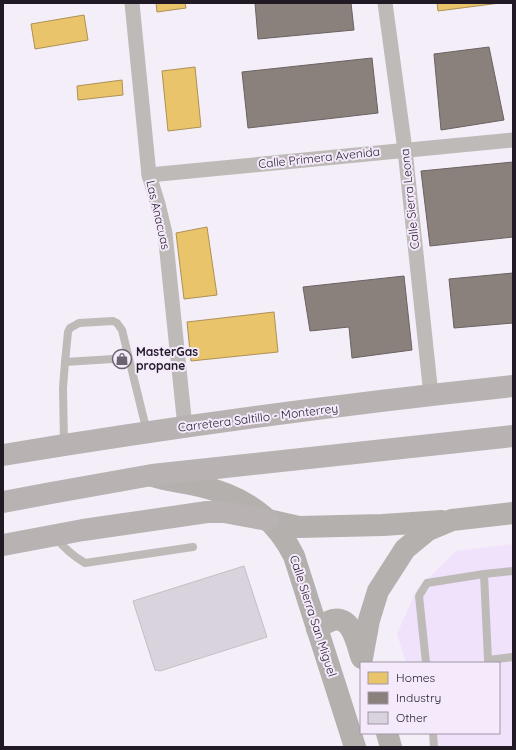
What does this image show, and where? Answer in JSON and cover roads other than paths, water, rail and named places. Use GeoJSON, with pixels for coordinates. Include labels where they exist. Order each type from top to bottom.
{"type":"FeatureCollection","features":[{"type":"Feature","properties":{"kind":"main road","name":"Carretera Saltillo - Monterrey"},"geometry":{"type":"LineString","coordinates":[[3,455],[147,432],[431,395],[513,386]]}},
{"type":"Feature","properties":{"kind":"main road"},"geometry":{"type":"LineString","coordinates":[[3,502],[152,475],[513,436]]}},
{"type":"Feature","properties":{"kind":"main road"},"geometry":{"type":"LineString","coordinates":[[3,545],[83,530],[207,512],[224,512],[268,520]]}},
{"type":"Feature","properties":{"kind":"street","name":"Las Anacuas"},"geometry":{"type":"LineString","coordinates":[[132,3],[149,175],[165,232],[185,427]]}},
{"type":"Feature","properties":{"kind":"street","name":"Calle Sierra Leona"},"geometry":{"type":"LineString","coordinates":[[385,3],[404,150],[431,395]]}},
{"type":"Feature","properties":{"kind":"street","name":"Calle Primera Avenida"},"geometry":{"type":"LineString","coordinates":[[149,175],[513,140]]}},
{"type":"Feature","properties":{"kind":"street"},"geometry":{"type":"LineString","coordinates":[[3,443],[58,446]]}},
{"type":"Feature","properties":{"kind":"street","name":"Calle Sierra San Miguel"},"geometry":{"type":"LineString","coordinates":[[152,475],[167,480],[199,485],[222,491],[240,499],[254,508],[282,535],[294,556],[356,747]]}},
{"type":"Feature","properties":{"kind":"street"},"geometry":{"type":"LineString","coordinates":[[268,520],[299,527],[383,526],[513,513]]}},
{"type":"Feature","properties":{"kind":"street"},"geometry":{"type":"LineString","coordinates":[[362,661],[369,620],[378,591],[404,549],[428,530],[452,520]]}},
{"type":"Feature","properties":{"kind":"street"},"geometry":{"type":"LineString","coordinates":[[317,629],[328,622],[337,619],[344,622],[352,628],[362,661]]}},
{"type":"Feature","properties":{"kind":"street"},"geometry":{"type":"LineString","coordinates":[[387,734],[391,747]]}},
{"type":"Feature","properties":{"kind":"lane"},"geometry":{"type":"LineString","coordinates":[[58,446],[68,332],[70,328],[79,323],[113,321],[120,326],[147,432]]}},
{"type":"Feature","properties":{"kind":"lane"},"geometry":{"type":"LineString","coordinates":[[65,362],[129,358]]}},
{"type":"Feature","properties":{"kind":"lane"},"geometry":{"type":"LineString","coordinates":[[53,535],[73,556],[85,562],[193,547]]}},
{"type":"Feature","properties":{"kind":"lane"},"geometry":{"type":"LineString","coordinates":[[426,662],[419,596],[427,583],[513,571]]}},
{"type":"Feature","properties":{"kind":"lane"},"geometry":{"type":"LineString","coordinates":[[484,574],[488,660],[513,657]]}},
{"type":"Feature","properties":{"kind":"lane"},"geometry":{"type":"LineString","coordinates":[[433,734],[434,747]]}},
{"type":"Feature","properties":{"kind":"place","name":"MasterGas propane"},"geometry":{"type":"Point","coordinates":[122,359]}}]}
